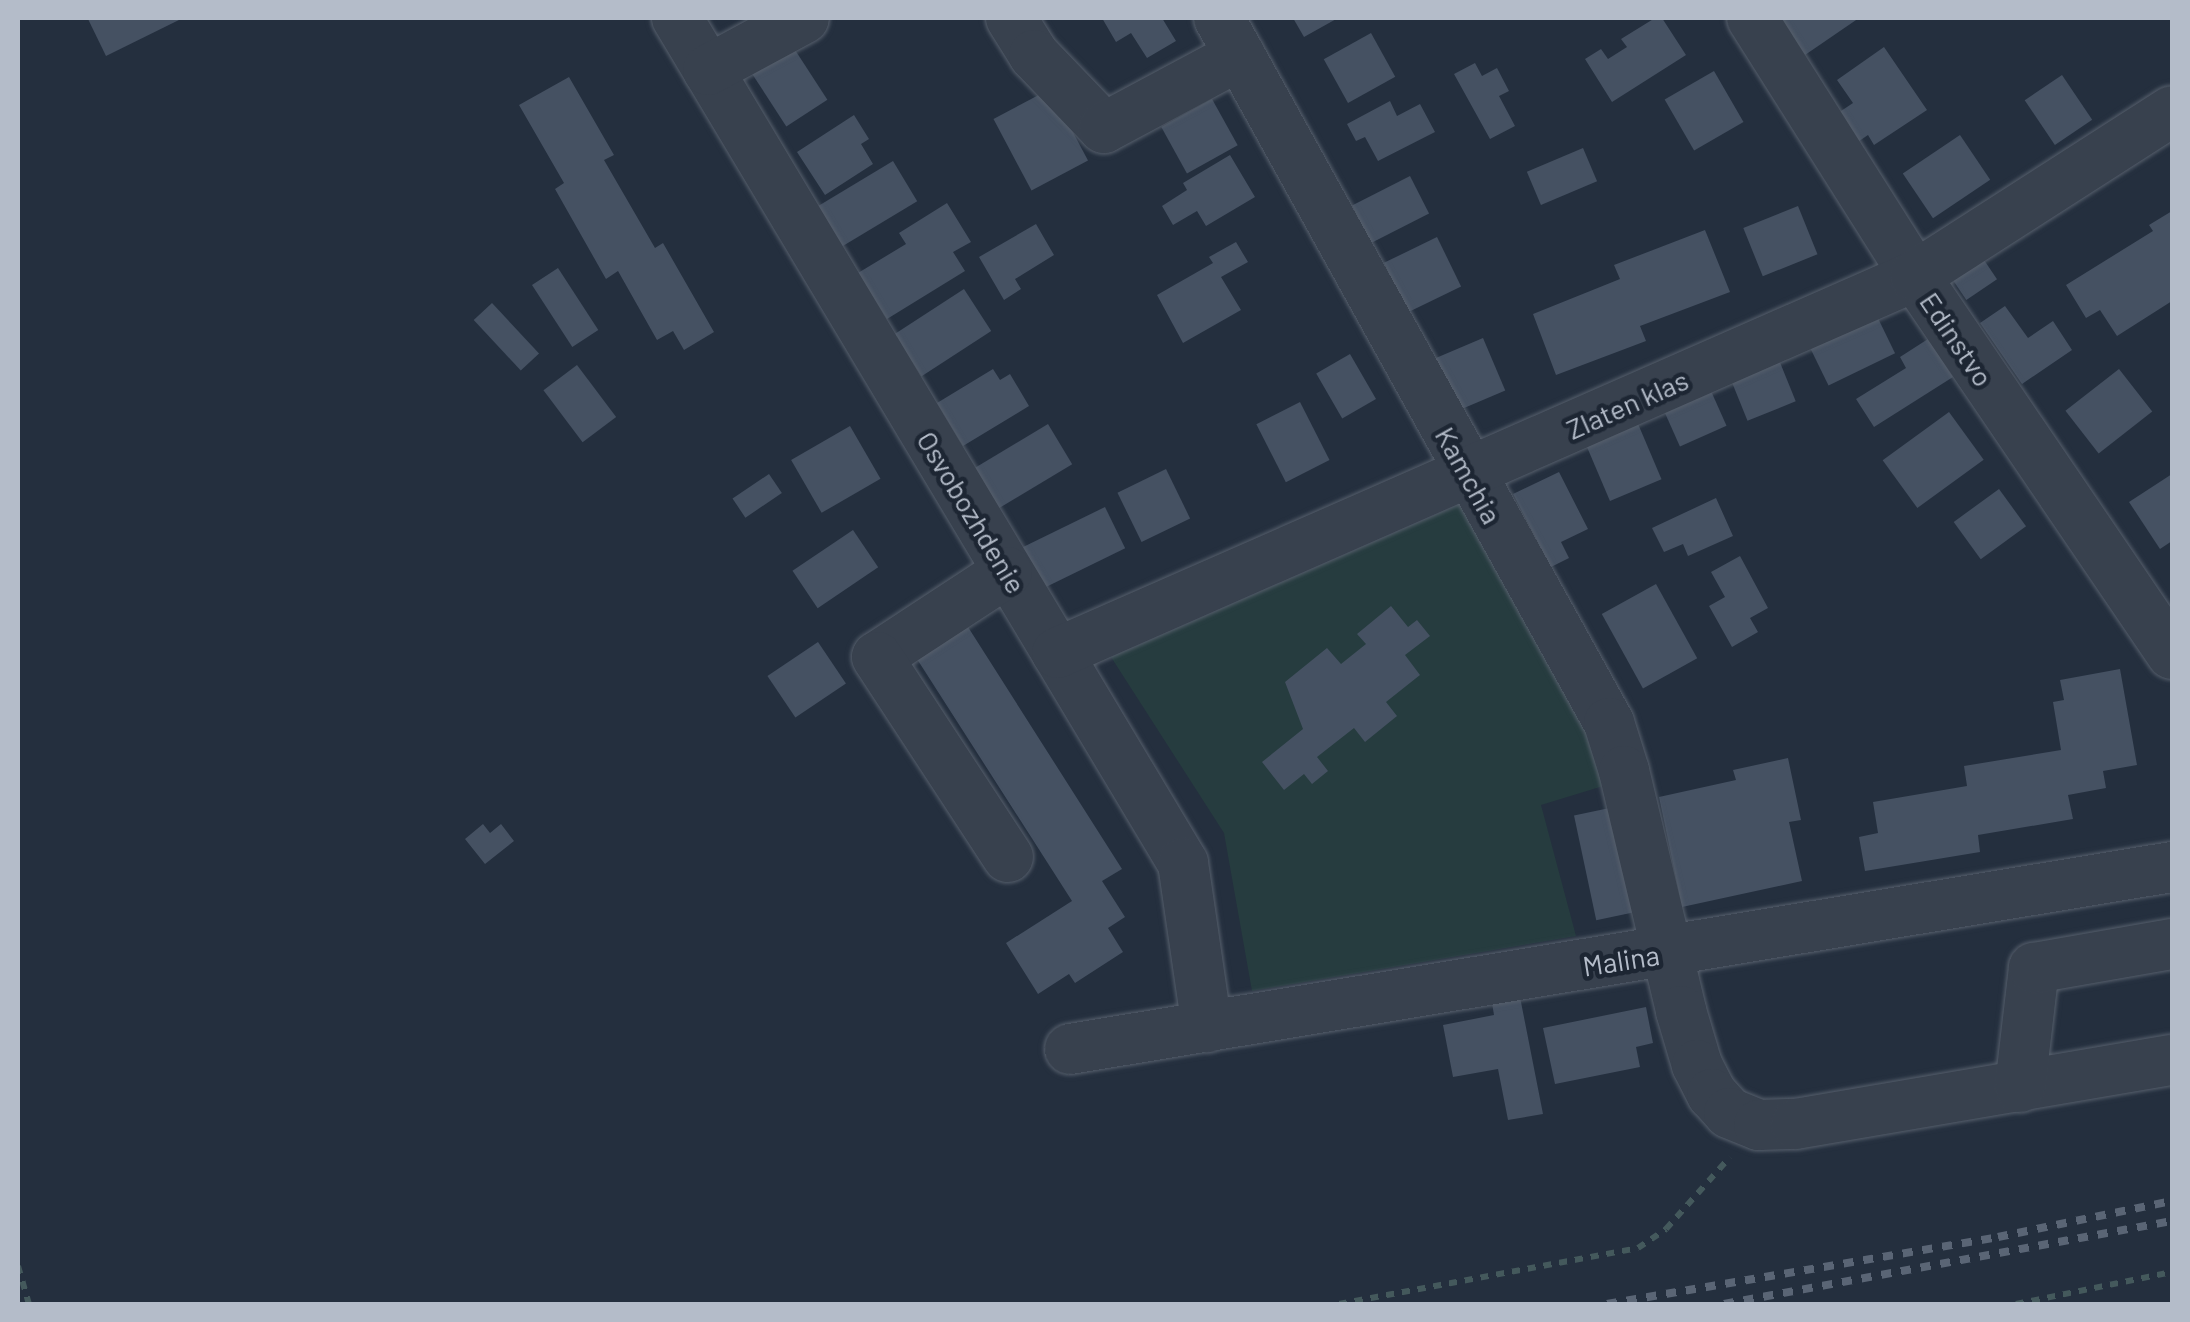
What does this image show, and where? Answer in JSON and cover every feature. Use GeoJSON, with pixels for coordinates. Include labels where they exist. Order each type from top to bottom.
{"type":"FeatureCollection","features":[{"type":"Feature","properties":{"kind":"street","name":"Osvobozhdenie"},"geometry":{"type":"LineString","coordinates":[[677,18],[1183,864],[1207,1027]]}},
{"type":"Feature","properties":{"kind":"street"},"geometry":{"type":"LineString","coordinates":[[708,70],[804,18]]}},
{"type":"Feature","properties":{"kind":"street"},"geometry":{"type":"LineString","coordinates":[[1011,18],[1034,55],[1104,128],[1230,36]]}},
{"type":"Feature","properties":{"kind":"street","name":"Edinstvo"},"geometry":{"type":"LineString","coordinates":[[1752,18],[1915,276],[2172,654]]}},
{"type":"Feature","properties":{"kind":"street","name":"Kamchia"},"geometry":{"type":"LineString","coordinates":[[1230,36],[1468,475],[1609,723],[1697,1065],[1712,1094],[1729,1113],[1759,1124]]}},
{"type":"Feature","properties":{"kind":"street","name":"Zlaten klas"},"geometry":{"type":"LineString","coordinates":[[1058,653],[1915,276],[2172,111]]}},
{"type":"Feature","properties":{"kind":"street"},"geometry":{"type":"LineString","coordinates":[[1007,572],[877,657],[1008,856]]}},
{"type":"Feature","properties":{"kind":"street","name":"Malina"},"geometry":{"type":"LineString","coordinates":[[1070,1050],[2172,867]]}},
{"type":"Feature","properties":{"kind":"street"},"geometry":{"type":"LineString","coordinates":[[2020,1087],[2034,968],[2172,944]]}},
{"type":"Feature","properties":{"kind":"street"},"geometry":{"type":"LineString","coordinates":[[1759,1124],[1796,1124],[2172,1060]]}},
{"type":"Feature","properties":{"kind":"path"},"geometry":{"type":"LineString","coordinates":[[1340,1304],[1638,1248],[1666,1228],[1759,1124]]}},
{"type":"Feature","properties":{"kind":"path"},"geometry":{"type":"LineString","coordinates":[[18,1266],[29,1304]]}},
{"type":"Feature","properties":{"kind":"path"},"geometry":{"type":"LineString","coordinates":[[2016,1304],[2172,1272]]}},
{"type":"Feature","properties":{"kind":"green space"},"geometry":{"type":"Polygon","coordinates":[[[1471,499],[1613,783],[1541,805],[1576,936],[1252,991],[1224,833],[1111,657],[1471,499]]]}},
{"type":"Feature","properties":{"kind":"building"},"geometry":{"type":"Polygon","coordinates":[[[183,18],[106,56],[88,19],[183,18]]]}},
{"type":"Feature","properties":{"kind":"building"},"geometry":{"type":"Polygon","coordinates":[[[1102,18],[1162,18],[1176,41],[1147,58],[1131,33],[1116,42],[1102,18]]]}},
{"type":"Feature","properties":{"kind":"building"},"geometry":{"type":"Polygon","coordinates":[[[1293,18],[1338,18],[1304,37],[1293,18]]]}},
{"type":"Feature","properties":{"kind":"building"},"geometry":{"type":"Polygon","coordinates":[[[1655,18],[1662,18],[1686,55],[1612,102],[1585,59],[1601,49],[1608,59],[1627,47],[1621,39],[1655,18]]]}},
{"type":"Feature","properties":{"kind":"building"},"geometry":{"type":"Polygon","coordinates":[[[1779,18],[1859,18],[1805,55],[1779,18]]]}},
{"type":"Feature","properties":{"kind":"building"},"geometry":{"type":"Polygon","coordinates":[[[1371,33],[1395,77],[1348,103],[1324,59],[1371,33]]]}},
{"type":"Feature","properties":{"kind":"building"},"geometry":{"type":"Polygon","coordinates":[[[786,36],[827,100],[786,126],[745,63],[786,36]]]}},
{"type":"Feature","properties":{"kind":"building"},"geometry":{"type":"Polygon","coordinates":[[[1884,47],[1927,110],[1874,145],[1868,135],[1849,148],[1829,119],[1853,103],[1837,80],[1884,47]]]}},
{"type":"Feature","properties":{"kind":"building"},"geometry":{"type":"Polygon","coordinates":[[[1475,63],[1482,76],[1497,68],[1509,91],[1499,96],[1515,126],[1490,139],[1454,74],[1475,63]]]}},
{"type":"Feature","properties":{"kind":"building"},"geometry":{"type":"Polygon","coordinates":[[[1714,71],[1744,122],[1694,151],[1665,100],[1714,71]]]}},
{"type":"Feature","properties":{"kind":"building"},"geometry":{"type":"Polygon","coordinates":[[[2062,75],[2092,120],[2055,145],[2025,100],[2062,75]]]}},
{"type":"Feature","properties":{"kind":"building"},"geometry":{"type":"Polygon","coordinates":[[[569,77],[614,155],[604,160],[655,248],[663,243],[714,332],[684,350],[673,331],[657,340],[618,271],[606,279],[555,189],[564,183],[519,105],[569,77]]]}},
{"type":"Feature","properties":{"kind":"building"},"geometry":{"type":"Polygon","coordinates":[[[1050,89],[1088,161],[1032,191],[993,119],[1050,89]]]}},
{"type":"Feature","properties":{"kind":"building"},"geometry":{"type":"Polygon","coordinates":[[[1212,99],[1238,145],[1187,173],[1161,127],[1212,99]]]}},
{"type":"Feature","properties":{"kind":"building"},"geometry":{"type":"Polygon","coordinates":[[[1390,101],[1397,116],[1420,104],[1435,132],[1378,161],[1365,137],[1356,141],[1347,124],[1390,101]]]}},
{"type":"Feature","properties":{"kind":"building"},"geometry":{"type":"Polygon","coordinates":[[[854,115],[869,139],[861,144],[873,164],[825,195],[797,152],[854,115]]]}},
{"type":"Feature","properties":{"kind":"building"},"geometry":{"type":"Polygon","coordinates":[[[1960,135],[1990,180],[1933,218],[1903,174],[1960,135]]]}},
{"type":"Feature","properties":{"kind":"building"},"geometry":{"type":"Polygon","coordinates":[[[1583,148],[1597,181],[1541,205],[1527,172],[1583,148]]]}},
{"type":"Feature","properties":{"kind":"building"},"geometry":{"type":"Polygon","coordinates":[[[1230,155],[1255,197],[1206,226],[1197,211],[1173,225],[1162,206],[1187,190],[1183,183],[1230,155]]]}},
{"type":"Feature","properties":{"kind":"building"},"geometry":{"type":"Polygon","coordinates":[[[893,161],[917,201],[837,250],[812,209],[893,161]]]}},
{"type":"Feature","properties":{"kind":"building"},"geometry":{"type":"Polygon","coordinates":[[[1410,176],[1429,213],[1371,243],[1352,206],[1410,176]]]}},
{"type":"Feature","properties":{"kind":"building"},"geometry":{"type":"Polygon","coordinates":[[[947,203],[971,242],[953,252],[965,271],[887,319],[858,273],[906,244],[899,233],[947,203]]]}},
{"type":"Feature","properties":{"kind":"building"},"geometry":{"type":"Polygon","coordinates":[[[1798,206],[1817,254],[1763,276],[1743,228],[1798,206]]]}},
{"type":"Feature","properties":{"kind":"building"},"geometry":{"type":"Polygon","coordinates":[[[2172,211],[2172,301],[2117,336],[2100,310],[2086,318],[2066,285],[2153,231],[2149,225],[2172,211]]]}},
{"type":"Feature","properties":{"kind":"building"},"geometry":{"type":"Polygon","coordinates":[[[1036,224],[1054,255],[1015,279],[1021,289],[1004,300],[979,257],[1036,224]]]}},
{"type":"Feature","properties":{"kind":"building"},"geometry":{"type":"Polygon","coordinates":[[[1705,230],[1730,292],[1640,326],[1646,341],[1556,375],[1533,314],[1620,279],[1614,265],[1705,230]]]}},
{"type":"Feature","properties":{"kind":"building"},"geometry":{"type":"Polygon","coordinates":[[[1437,237],[1461,286],[1408,312],[1384,263],[1437,237]]]}},
{"type":"Feature","properties":{"kind":"building"},"geometry":{"type":"Polygon","coordinates":[[[1236,242],[1248,262],[1221,277],[1241,310],[1183,343],[1157,295],[1213,263],[1209,257],[1236,242]]]}},
{"type":"Feature","properties":{"kind":"building"},"geometry":{"type":"Polygon","coordinates":[[[1978,251],[1997,279],[1966,300],[1947,272],[1978,251]]]}},
{"type":"Feature","properties":{"kind":"building"},"geometry":{"type":"Polygon","coordinates":[[[558,268],[598,330],[572,347],[532,285],[558,268]]]}},
{"type":"Feature","properties":{"kind":"building"},"geometry":{"type":"Polygon","coordinates":[[[964,289],[991,331],[922,376],[894,334],[964,289]]]}},
{"type":"Feature","properties":{"kind":"building"},"geometry":{"type":"Polygon","coordinates":[[[492,303],[539,353],[521,371],[474,320],[492,303]]]}},
{"type":"Feature","properties":{"kind":"building"},"geometry":{"type":"Polygon","coordinates":[[[2005,306],[2028,338],[2053,321],[2072,350],[2022,384],[1980,323],[2005,306]]]}},
{"type":"Feature","properties":{"kind":"building"},"geometry":{"type":"Polygon","coordinates":[[[1874,310],[1895,353],[1829,386],[1807,342],[1874,310]]]}},
{"type":"Feature","properties":{"kind":"building"},"geometry":{"type":"Polygon","coordinates":[[[1483,338],[1505,390],[1448,415],[1426,362],[1483,338]]]}},
{"type":"Feature","properties":{"kind":"building"},"geometry":{"type":"Polygon","coordinates":[[[1928,339],[1953,377],[1874,427],[1856,399],[1906,368],[1900,357],[1928,339]]]}},
{"type":"Feature","properties":{"kind":"building"},"geometry":{"type":"Polygon","coordinates":[[[1350,354],[1376,399],[1342,419],[1316,374],[1350,354]]]}},
{"type":"Feature","properties":{"kind":"building"},"geometry":{"type":"Polygon","coordinates":[[[1777,355],[1796,401],[1748,421],[1729,374],[1777,355]]]}},
{"type":"Feature","properties":{"kind":"building"},"geometry":{"type":"Polygon","coordinates":[[[577,365],[616,417],[583,442],[543,390],[577,365]]]}},
{"type":"Feature","properties":{"kind":"building"},"geometry":{"type":"Polygon","coordinates":[[[993,369],[1000,380],[1010,374],[1029,406],[963,446],[937,403],[993,369]]]}},
{"type":"Feature","properties":{"kind":"building"},"geometry":{"type":"Polygon","coordinates":[[[2119,369],[2152,412],[2099,453],[2065,411],[2119,369]]]}},
{"type":"Feature","properties":{"kind":"building"},"geometry":{"type":"Polygon","coordinates":[[[1707,382],[1727,426],[1680,447],[1660,403],[1707,382]]]}},
{"type":"Feature","properties":{"kind":"building"},"geometry":{"type":"Polygon","coordinates":[[[1300,402],[1330,460],[1286,482],[1256,424],[1300,402]]]}},
{"type":"Feature","properties":{"kind":"building"},"geometry":{"type":"Polygon","coordinates":[[[1633,412],[1662,479],[1610,501],[1581,434],[1633,412]]]}},
{"type":"Feature","properties":{"kind":"building"},"geometry":{"type":"Polygon","coordinates":[[[1949,412],[1984,460],[1917,508],[1883,460],[1949,412]]]}},
{"type":"Feature","properties":{"kind":"building"},"geometry":{"type":"Polygon","coordinates":[[[1048,424],[1072,464],[998,509],[974,468],[1048,424]]]}},
{"type":"Feature","properties":{"kind":"building"},"geometry":{"type":"Polygon","coordinates":[[[850,426],[880,479],[822,513],[791,460],[850,426]]]}},
{"type":"Feature","properties":{"kind":"building"},"geometry":{"type":"Polygon","coordinates":[[[1166,469],[1190,518],[1142,542],[1117,493],[1166,469]]]}},
{"type":"Feature","properties":{"kind":"building"},"geometry":{"type":"Polygon","coordinates":[[[1559,472],[1588,529],[1561,542],[1569,558],[1551,567],[1513,494],[1559,472]]]}},
{"type":"Feature","properties":{"kind":"building"},"geometry":{"type":"Polygon","coordinates":[[[769,474],[782,493],[745,518],[733,499],[769,474]]]}},
{"type":"Feature","properties":{"kind":"building"},"geometry":{"type":"Polygon","coordinates":[[[2172,474],[2172,541],[2160,549],[2129,502],[2172,474]]]}},
{"type":"Feature","properties":{"kind":"building"},"geometry":{"type":"Polygon","coordinates":[[[1999,489],[2026,526],[1981,559],[1954,522],[1999,489]]]}},
{"type":"Feature","properties":{"kind":"building"},"geometry":{"type":"Polygon","coordinates":[[[1716,498],[1733,536],[1688,556],[1683,544],[1664,552],[1652,528],[1716,498]]]}},
{"type":"Feature","properties":{"kind":"building"},"geometry":{"type":"Polygon","coordinates":[[[1105,507],[1125,548],[1035,592],[1015,551],[1105,507]]]}},
{"type":"Feature","properties":{"kind":"building"},"geometry":{"type":"Polygon","coordinates":[[[853,530],[878,567],[818,608],[792,571],[853,530]]]}},
{"type":"Feature","properties":{"kind":"building"},"geometry":{"type":"Polygon","coordinates":[[[1740,556],[1768,608],[1750,618],[1758,632],[1732,647],[1709,606],[1725,597],[1711,572],[1740,556]]]}},
{"type":"Feature","properties":{"kind":"building"},"geometry":{"type":"Polygon","coordinates":[[[1656,584],[1697,658],[1643,688],[1602,614],[1656,584]]]}},
{"type":"Feature","properties":{"kind":"building"},"geometry":{"type":"Polygon","coordinates":[[[1391,606],[1408,627],[1417,620],[1430,636],[1405,655],[1420,675],[1386,702],[1397,716],[1365,742],[1354,728],[1317,757],[1328,771],[1312,784],[1304,774],[1284,790],[1262,762],[1303,729],[1285,682],[1327,648],[1341,664],[1366,644],[1357,634],[1391,606]]]}},
{"type":"Feature","properties":{"kind":"building"},"geometry":{"type":"Polygon","coordinates":[[[968,627],[1122,869],[1102,881],[1125,917],[1108,928],[1123,952],[1075,983],[1069,974],[1038,994],[1006,943],[1072,901],[917,659],[968,627]]]}},
{"type":"Feature","properties":{"kind":"building"},"geometry":{"type":"Polygon","coordinates":[[[818,642],[846,683],[795,718],[767,676],[818,642]]]}},
{"type":"Feature","properties":{"kind":"building"},"geometry":{"type":"Polygon","coordinates":[[[2120,669],[2137,765],[2103,771],[2106,788],[2068,795],[2073,819],[1978,835],[1980,852],[1865,871],[1859,837],[1878,833],[1873,802],[1967,786],[1964,766],[2061,750],[2053,702],[2064,700],[2060,680],[2120,669]]]}},
{"type":"Feature","properties":{"kind":"building"},"geometry":{"type":"Polygon","coordinates":[[[1788,758],[1801,820],[1789,822],[1802,881],[1682,907],[1659,797],[1736,780],[1733,770],[1788,758]]]}},
{"type":"Feature","properties":{"kind":"building"},"geometry":{"type":"Polygon","coordinates":[[[1619,806],[1641,911],[1596,920],[1574,816],[1619,806]]]}},
{"type":"Feature","properties":{"kind":"building"},"geometry":{"type":"Polygon","coordinates":[[[483,824],[490,833],[501,824],[514,841],[485,864],[465,839],[483,824]]]}},
{"type":"Feature","properties":{"kind":"building"},"geometry":{"type":"Polygon","coordinates":[[[1520,997],[1543,1114],[1508,1120],[1498,1069],[1453,1077],[1443,1025],[1494,1015],[1492,1003],[1520,997]]]}},
{"type":"Feature","properties":{"kind":"building"},"geometry":{"type":"Polygon","coordinates":[[[1646,1007],[1653,1043],[1636,1047],[1640,1067],[1555,1084],[1543,1028],[1646,1007]]]}},
{"type":"Feature","properties":{"kind":"railway"},"geometry":{"type":"LineString","coordinates":[[1607,1304],[1998,1237],[2172,1201]]}},
{"type":"Feature","properties":{"kind":"railway"},"geometry":{"type":"LineString","coordinates":[[1724,1304],[2172,1221]]}}]}
